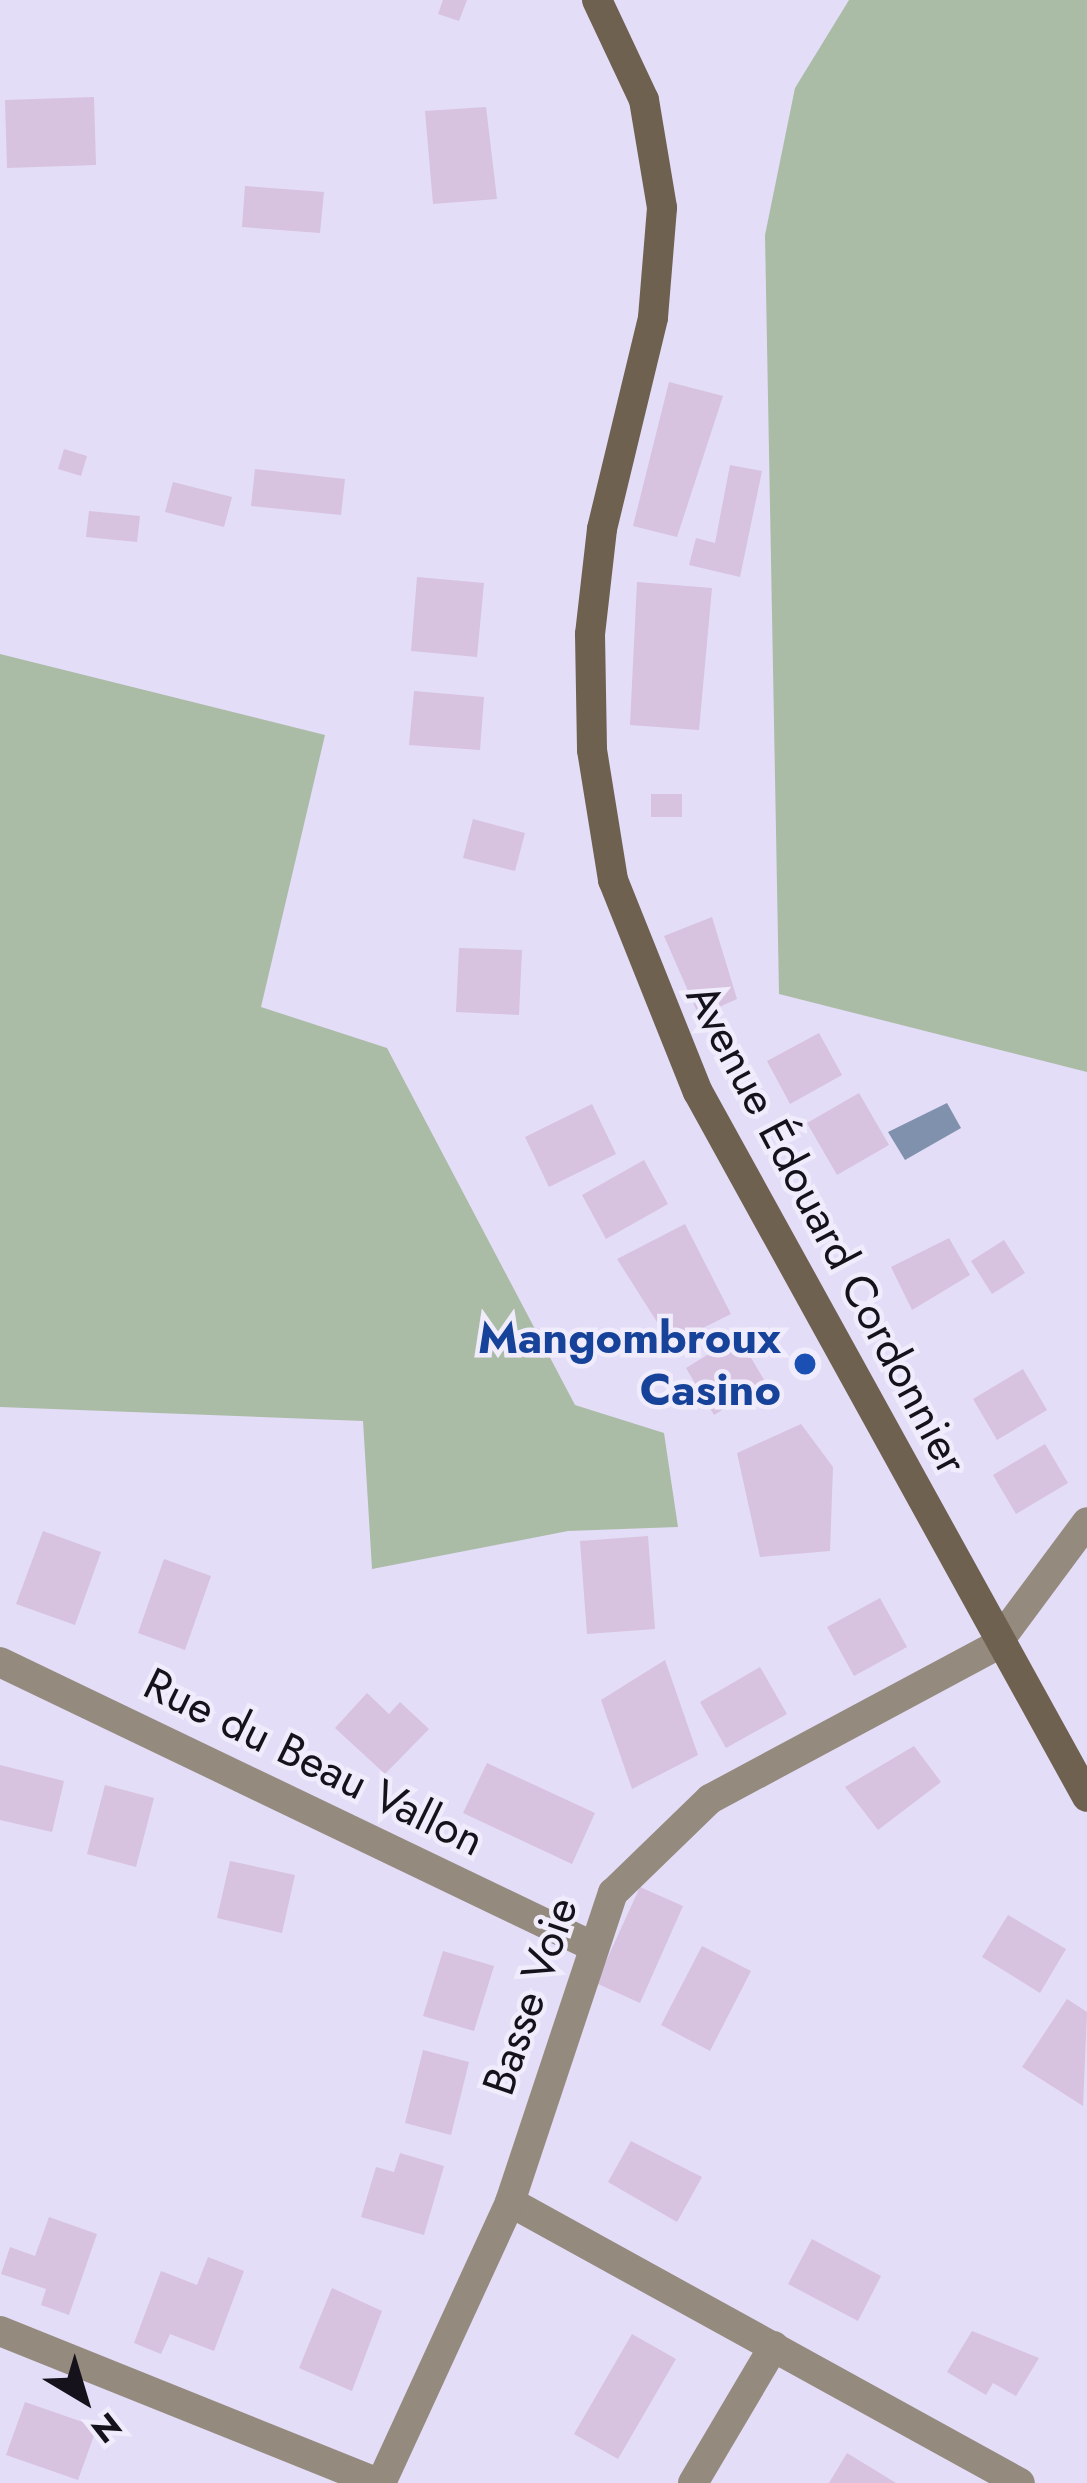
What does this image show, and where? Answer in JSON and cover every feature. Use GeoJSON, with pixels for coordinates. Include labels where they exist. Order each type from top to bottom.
{"type":"FeatureCollection","features":[{"type":"Feature","properties":{"kind":"main road","name":"Avenue Édouard Cordonnier"},"geometry":{"type":"LineString","coordinates":[[597,0],[644,100],[662,208],[653,318],[602,529],[590,634],[592,750],[613,880],[672,1041],[994,1646],[1087,1797]]}},
{"type":"Feature","properties":{"kind":"street"},"geometry":{"type":"LineString","coordinates":[[994,1646],[1087,1522]]}},
{"type":"Feature","properties":{"kind":"street","name":"Basse Voie"},"geometry":{"type":"LineString","coordinates":[[380,2483],[510,2202],[588,1944],[613,1893],[710,1799],[994,1646]]}},
{"type":"Feature","properties":{"kind":"street","name":"Rue du Beau Vallon"},"geometry":{"type":"LineString","coordinates":[[0,1662],[588,1944]]}},
{"type":"Feature","properties":{"kind":"street"},"geometry":{"type":"LineString","coordinates":[[510,2202],[1020,2483]]}},
{"type":"Feature","properties":{"kind":"street"},"geometry":{"type":"LineString","coordinates":[[0,2331],[380,2483]]}},
{"type":"Feature","properties":{"kind":"street"},"geometry":{"type":"LineString","coordinates":[[694,2483],[774,2346]]}},
{"type":"Feature","properties":{"kind":"green space"},"geometry":{"type":"Polygon","coordinates":[[[849,0],[1087,0],[1087,1072],[779,994],[765,235],[795,88],[849,0]]]}},
{"type":"Feature","properties":{"kind":"green space"},"geometry":{"type":"Polygon","coordinates":[[[0,654],[325,735],[261,1007],[387,1048],[575,1405],[664,1433],[678,1527],[568,1531],[372,1569],[363,1421],[0,1407],[0,654]]]}},
{"type":"Feature","properties":{"kind":"water"},"geometry":{"type":"Polygon","coordinates":[[[947,1103],[961,1128],[905,1160],[888,1132],[947,1103]]]}},
{"type":"Feature","properties":{"kind":"building"},"geometry":{"type":"Polygon","coordinates":[[[443,0],[467,0],[459,21],[438,14],[443,0]]]}},
{"type":"Feature","properties":{"kind":"building"},"geometry":{"type":"Polygon","coordinates":[[[94,97],[96,165],[7,168],[5,100],[94,97]]]}},
{"type":"Feature","properties":{"kind":"building"},"geometry":{"type":"Polygon","coordinates":[[[486,107],[497,199],[433,204],[425,111],[486,107]]]}},
{"type":"Feature","properties":{"kind":"building"},"geometry":{"type":"Polygon","coordinates":[[[245,186],[324,192],[320,233],[242,227],[245,186]]]}},
{"type":"Feature","properties":{"kind":"building"},"geometry":{"type":"Polygon","coordinates":[[[669,382],[723,396],[677,537],[633,526],[669,382]]]}},
{"type":"Feature","properties":{"kind":"building"},"geometry":{"type":"Polygon","coordinates":[[[64,449],[87,456],[81,476],[58,469],[64,449]]]}},
{"type":"Feature","properties":{"kind":"building"},"geometry":{"type":"Polygon","coordinates":[[[730,465],[762,471],[740,577],[689,565],[696,538],[715,543],[730,465]]]}},
{"type":"Feature","properties":{"kind":"building"},"geometry":{"type":"Polygon","coordinates":[[[255,469],[345,479],[341,515],[251,506],[255,469]]]}},
{"type":"Feature","properties":{"kind":"building"},"geometry":{"type":"Polygon","coordinates":[[[173,482],[232,497],[224,527],[165,512],[173,482]]]}},
{"type":"Feature","properties":{"kind":"building"},"geometry":{"type":"Polygon","coordinates":[[[89,511],[140,516],[137,542],[86,537],[89,511]]]}},
{"type":"Feature","properties":{"kind":"building"},"geometry":{"type":"Polygon","coordinates":[[[417,577],[484,583],[477,657],[411,651],[417,577]]]}},
{"type":"Feature","properties":{"kind":"building"},"geometry":{"type":"Polygon","coordinates":[[[637,582],[712,588],[699,730],[630,725],[637,582]]]}},
{"type":"Feature","properties":{"kind":"building"},"geometry":{"type":"Polygon","coordinates":[[[414,691],[484,697],[480,750],[409,745],[414,691]]]}},
{"type":"Feature","properties":{"kind":"building"},"geometry":{"type":"Polygon","coordinates":[[[651,794],[682,794],[682,817],[651,817],[651,794]]]}},
{"type":"Feature","properties":{"kind":"building"},"geometry":{"type":"Polygon","coordinates":[[[473,819],[525,833],[515,871],[463,858],[473,819]]]}},
{"type":"Feature","properties":{"kind":"building"},"geometry":{"type":"Polygon","coordinates":[[[712,917],[737,999],[699,1016],[664,936],[712,917]]]}},
{"type":"Feature","properties":{"kind":"building"},"geometry":{"type":"Polygon","coordinates":[[[459,948],[522,950],[519,1015],[456,1012],[459,948]]]}},
{"type":"Feature","properties":{"kind":"building"},"geometry":{"type":"Polygon","coordinates":[[[819,1033],[842,1075],[790,1104],[767,1061],[819,1033]]]}},
{"type":"Feature","properties":{"kind":"building"},"geometry":{"type":"Polygon","coordinates":[[[859,1093],[889,1145],[837,1175],[807,1123],[859,1093]]]}},
{"type":"Feature","properties":{"kind":"building"},"geometry":{"type":"Polygon","coordinates":[[[592,1104],[616,1154],[549,1187],[525,1137],[592,1104]]]}},
{"type":"Feature","properties":{"kind":"building"},"geometry":{"type":"Polygon","coordinates":[[[644,1160],[668,1204],[606,1239],[582,1195],[644,1160]]]}},
{"type":"Feature","properties":{"kind":"building"},"geometry":{"type":"Polygon","coordinates":[[[685,1224],[731,1314],[671,1344],[617,1259],[685,1224]]]}},
{"type":"Feature","properties":{"kind":"building"},"geometry":{"type":"Polygon","coordinates":[[[949,1238],[970,1275],[912,1310],[891,1267],[949,1238]]]}},
{"type":"Feature","properties":{"kind":"building"},"geometry":{"type":"Polygon","coordinates":[[[1004,1240],[1025,1273],[992,1294],[971,1261],[1004,1240]]]}},
{"type":"Feature","properties":{"kind":"building"},"geometry":{"type":"Polygon","coordinates":[[[738,1336],[766,1383],[714,1415],[686,1368],[738,1336]]]}},
{"type":"Feature","properties":{"kind":"building"},"geometry":{"type":"Polygon","coordinates":[[[1023,1369],[1047,1410],[997,1440],[973,1399],[1023,1369]]]}},
{"type":"Feature","properties":{"kind":"building"},"geometry":{"type":"Polygon","coordinates":[[[801,1424],[833,1467],[830,1551],[760,1557],[737,1453],[801,1424]]]}},
{"type":"Feature","properties":{"kind":"building"},"geometry":{"type":"Polygon","coordinates":[[[1045,1444],[1068,1483],[1016,1514],[993,1475],[1045,1444]]]}},
{"type":"Feature","properties":{"kind":"building"},"geometry":{"type":"Polygon","coordinates":[[[43,1531],[101,1552],[75,1625],[16,1604],[43,1531]]]}},
{"type":"Feature","properties":{"kind":"building"},"geometry":{"type":"Polygon","coordinates":[[[648,1536],[655,1629],[587,1634],[580,1541],[648,1536]]]}},
{"type":"Feature","properties":{"kind":"building"},"geometry":{"type":"Polygon","coordinates":[[[164,1559],[211,1576],[185,1650],[138,1633],[164,1559]]]}},
{"type":"Feature","properties":{"kind":"building"},"geometry":{"type":"Polygon","coordinates":[[[880,1598],[907,1647],[854,1676],[827,1627],[880,1598]]]}},
{"type":"Feature","properties":{"kind":"building"},"geometry":{"type":"Polygon","coordinates":[[[665,1660],[698,1755],[632,1789],[601,1700],[665,1660]]]}},
{"type":"Feature","properties":{"kind":"building"},"geometry":{"type":"Polygon","coordinates":[[[760,1667],[787,1714],[726,1748],[700,1702],[760,1667]]]}},
{"type":"Feature","properties":{"kind":"building"},"geometry":{"type":"Polygon","coordinates":[[[367,1693],[389,1714],[400,1702],[429,1729],[385,1774],[335,1728],[367,1693]]]}},
{"type":"Feature","properties":{"kind":"building"},"geometry":{"type":"Polygon","coordinates":[[[914,1746],[941,1782],[878,1830],[845,1787],[914,1746]]]}},
{"type":"Feature","properties":{"kind":"building"},"geometry":{"type":"Polygon","coordinates":[[[487,1763],[595,1813],[572,1864],[463,1813],[487,1763]]]}},
{"type":"Feature","properties":{"kind":"building"},"geometry":{"type":"Polygon","coordinates":[[[0,1765],[64,1781],[52,1832],[0,1820],[0,1765]]]}},
{"type":"Feature","properties":{"kind":"building"},"geometry":{"type":"Polygon","coordinates":[[[105,1785],[154,1798],[136,1867],[87,1854],[105,1785]]]}},
{"type":"Feature","properties":{"kind":"building"},"geometry":{"type":"Polygon","coordinates":[[[230,1861],[295,1875],[282,1933],[217,1918],[230,1861]]]}},
{"type":"Feature","properties":{"kind":"building"},"geometry":{"type":"Polygon","coordinates":[[[640,1887],[683,1906],[640,2003],[596,1983],[640,1887]]]}},
{"type":"Feature","properties":{"kind":"building"},"geometry":{"type":"Polygon","coordinates":[[[1008,1915],[1066,1949],[1040,1993],[982,1957],[1008,1915]]]}},
{"type":"Feature","properties":{"kind":"building"},"geometry":{"type":"Polygon","coordinates":[[[702,1946],[751,1971],[710,2051],[661,2025],[702,1946]]]}},
{"type":"Feature","properties":{"kind":"building"},"geometry":{"type":"Polygon","coordinates":[[[443,1951],[494,1966],[474,2031],[423,2016],[443,1951]]]}},
{"type":"Feature","properties":{"kind":"building"},"geometry":{"type":"Polygon","coordinates":[[[1067,1999],[1087,2012],[1083,2106],[1022,2067],[1067,1999]]]}},
{"type":"Feature","properties":{"kind":"building"},"geometry":{"type":"Polygon","coordinates":[[[423,2050],[469,2062],[451,2135],[405,2123],[423,2050]]]}},
{"type":"Feature","properties":{"kind":"building"},"geometry":{"type":"Polygon","coordinates":[[[631,2141],[702,2177],[677,2222],[608,2182],[631,2141]]]}},
{"type":"Feature","properties":{"kind":"building"},"geometry":{"type":"Polygon","coordinates":[[[400,2153],[444,2166],[424,2235],[361,2217],[376,2167],[394,2172],[400,2153]]]}},
{"type":"Feature","properties":{"kind":"building"},"geometry":{"type":"Polygon","coordinates":[[[49,2217],[97,2234],[69,2315],[41,2305],[46,2289],[1,2274],[10,2247],[35,2256],[49,2217]]]}},
{"type":"Feature","properties":{"kind":"building"},"geometry":{"type":"Polygon","coordinates":[[[812,2239],[881,2276],[858,2321],[788,2284],[812,2239]]]}},
{"type":"Feature","properties":{"kind":"building"},"geometry":{"type":"Polygon","coordinates":[[[208,2257],[244,2271],[214,2351],[170,2334],[161,2354],[134,2343],[161,2271],[197,2285],[208,2257]]]}},
{"type":"Feature","properties":{"kind":"building"},"geometry":{"type":"Polygon","coordinates":[[[332,2288],[382,2311],[352,2391],[299,2368],[332,2288]]]}},
{"type":"Feature","properties":{"kind":"building"},"geometry":{"type":"Polygon","coordinates":[[[972,2331],[1039,2358],[1016,2396],[993,2383],[986,2395],[947,2372],[972,2331]]]}},
{"type":"Feature","properties":{"kind":"building"},"geometry":{"type":"Polygon","coordinates":[[[632,2334],[676,2359],[618,2459],[574,2434],[632,2334]]]}},
{"type":"Feature","properties":{"kind":"building"},"geometry":{"type":"Polygon","coordinates":[[[25,2402],[97,2427],[78,2480],[6,2455],[25,2402]]]}},
{"type":"Feature","properties":{"kind":"building"},"geometry":{"type":"Polygon","coordinates":[[[847,2453],[896,2483],[829,2483],[847,2453]]]}},
{"type":"Feature","properties":{"kind":"place","name":"Mangombroux Casino"},"geometry":{"type":"Point","coordinates":[805,1364]}}]}
